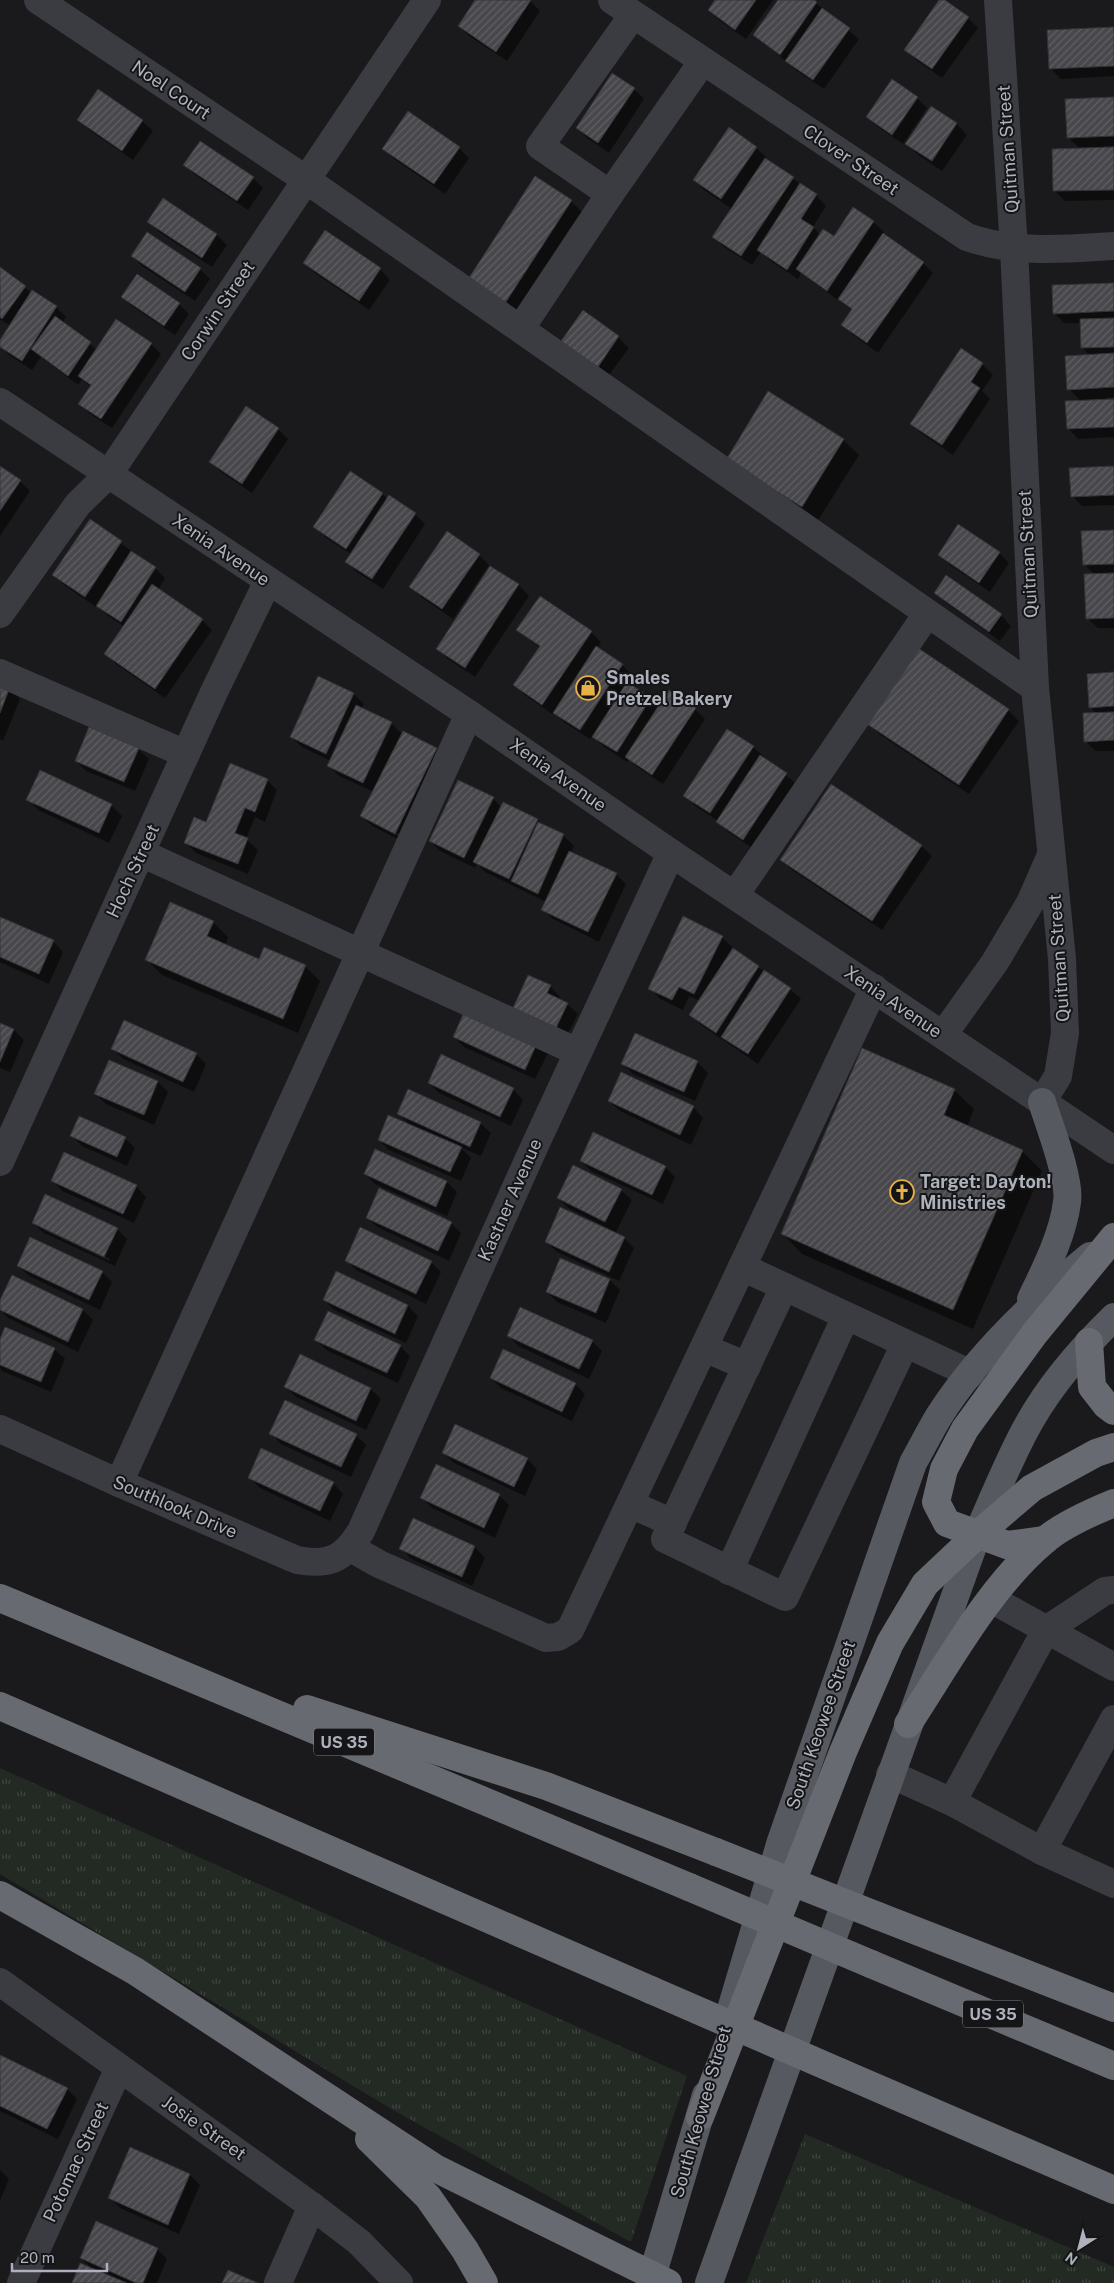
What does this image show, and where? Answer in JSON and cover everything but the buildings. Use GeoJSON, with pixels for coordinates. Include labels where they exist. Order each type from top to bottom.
{"type":"FeatureCollection","features":[{"type":"Feature","properties":{"kind":"highway"},"geometry":{"type":"LineString","coordinates":[[1045,1540],[1007,1545],[977,1535],[947,1523],[936,1502],[944,1469],[965,1429],[1035,1332],[1114,1237]]}},
{"type":"Feature","properties":{"kind":"highway"},"geometry":{"type":"LineString","coordinates":[[1089,1342],[1092,1387],[1106,1405],[1114,1411]]}},
{"type":"Feature","properties":{"kind":"highway"},"geometry":{"type":"LineString","coordinates":[[700,2117],[843,1752],[890,1643],[925,1584],[977,1535],[1032,1488],[1096,1453],[1114,1447]]}},
{"type":"Feature","properties":{"kind":"highway"},"geometry":{"type":"LineString","coordinates":[[908,1724],[1003,1582],[1045,1540],[1093,1511],[1114,1503]]}},
{"type":"Feature","properties":{"kind":"highway","name":"US 35"},"geometry":{"type":"LineString","coordinates":[[0,1598],[1114,2066]]}},
{"type":"Feature","properties":{"kind":"highway"},"geometry":{"type":"LineString","coordinates":[[135,1654],[546,1786],[1114,2008]]}},
{"type":"Feature","properties":{"kind":"highway"},"geometry":{"type":"LineString","coordinates":[[0,1706],[1114,2190]]}},
{"type":"Feature","properties":{"kind":"highway"},"geometry":{"type":"LineString","coordinates":[[0,1895],[136,1972],[435,2168],[657,2281]]}},
{"type":"Feature","properties":{"kind":"highway"},"geometry":{"type":"LineString","coordinates":[[327,2097],[428,2197],[465,2250],[484,2283]]}},
{"type":"Feature","properties":{"kind":"highway"},"geometry":{"type":"LineString","coordinates":[[1057,2166],[1114,2194]]}},
{"type":"Feature","properties":{"kind":"main road"},"geometry":{"type":"LineString","coordinates":[[1022,1317],[1051,1259],[1068,1201],[1063,1169],[1042,1102]]}},
{"type":"Feature","properties":{"kind":"main road","name":"South Keowee Street"},"geometry":{"type":"LineString","coordinates":[[657,2281],[700,2117],[781,1841],[913,1463],[940,1415],[988,1352],[1044,1294],[1114,1237]]}},
{"type":"Feature","properties":{"kind":"main road"},"geometry":{"type":"LineString","coordinates":[[709,2283],[977,1535],[1023,1433],[1044,1399],[1089,1342],[1114,1317]]}},
{"type":"Feature","properties":{"kind":"street","name":"Noel Court"},"geometry":{"type":"LineString","coordinates":[[38,0],[305,179],[1035,688]]}},
{"type":"Feature","properties":{"kind":"street","name":"Corwin Street"},"geometry":{"type":"LineString","coordinates":[[0,614],[78,504],[108,475],[427,0]]}},
{"type":"Feature","properties":{"kind":"street","name":"Quitman Street"},"geometry":{"type":"LineString","coordinates":[[998,0],[1014,248],[1035,688],[1050,856],[1062,959],[1065,1033],[1058,1076],[1042,1102]]}},
{"type":"Feature","properties":{"kind":"street","name":"Clover Street"},"geometry":{"type":"LineString","coordinates":[[622,7],[967,237],[989,245],[1040,250],[1114,246]]}},
{"type":"Feature","properties":{"kind":"street"},"geometry":{"type":"LineString","coordinates":[[610,194],[540,146],[622,7]]}},
{"type":"Feature","properties":{"kind":"street"},"geometry":{"type":"LineString","coordinates":[[520,328],[610,194],[703,61]]}},
{"type":"Feature","properties":{"kind":"street","name":"Xenia Avenue"},"geometry":{"type":"LineString","coordinates":[[0,402],[469,714],[671,853],[1114,1150]]}},
{"type":"Feature","properties":{"kind":"street","name":"Hoch Street"},"geometry":{"type":"LineString","coordinates":[[0,1162],[186,754],[268,581]]}},
{"type":"Feature","properties":{"kind":"street"},"geometry":{"type":"LineString","coordinates":[[735,895],[927,614]]}},
{"type":"Feature","properties":{"kind":"street"},"geometry":{"type":"LineString","coordinates":[[0,673],[186,754]]}},
{"type":"Feature","properties":{"kind":"street"},"geometry":{"type":"LineString","coordinates":[[119,1483],[469,714]]}},
{"type":"Feature","properties":{"kind":"street"},"geometry":{"type":"LineString","coordinates":[[141,853],[578,1052]]}},
{"type":"Feature","properties":{"kind":"street","name":"Kastner Avenue"},"geometry":{"type":"LineString","coordinates":[[351,1548],[361,1531],[578,1052],[671,853]]}},
{"type":"Feature","properties":{"kind":"street"},"geometry":{"type":"LineString","coordinates":[[943,1035],[1000,954],[1030,903],[1050,856]]}},
{"type":"Feature","properties":{"kind":"street"},"geometry":{"type":"LineString","coordinates":[[351,1548],[379,1564],[546,1638],[558,1637],[570,1630],[874,988]]}},
{"type":"Feature","properties":{"kind":"street"},"geometry":{"type":"LineString","coordinates":[[742,1267],[971,1374]]}},
{"type":"Feature","properties":{"kind":"street"},"geometry":{"type":"LineString","coordinates":[[784,1287],[665,1539],[729,1571],[785,1597],[904,1344]]}},
{"type":"Feature","properties":{"kind":"street"},"geometry":{"type":"LineString","coordinates":[[729,1571],[846,1316]]}},
{"type":"Feature","properties":{"kind":"street"},"geometry":{"type":"LineString","coordinates":[[704,1348],[747,1366]]}},
{"type":"Feature","properties":{"kind":"street","name":"Southlook Drive"},"geometry":{"type":"LineString","coordinates":[[0,1429],[297,1560],[316,1563],[334,1559],[351,1548]]}},
{"type":"Feature","properties":{"kind":"street"},"geometry":{"type":"LineString","coordinates":[[630,1504],[673,1523]]}},
{"type":"Feature","properties":{"kind":"street"},"geometry":{"type":"LineString","coordinates":[[952,1802],[1046,1630],[1105,1591],[1114,1590]]}},
{"type":"Feature","properties":{"kind":"street"},"geometry":{"type":"LineString","coordinates":[[991,1600],[1114,1667]]}},
{"type":"Feature","properties":{"kind":"street"},"geometry":{"type":"LineString","coordinates":[[1042,1851],[1114,1719]]}},
{"type":"Feature","properties":{"kind":"street"},"geometry":{"type":"LineString","coordinates":[[890,1774],[952,1802],[1042,1851],[1114,1884]]}},
{"type":"Feature","properties":{"kind":"street","name":"Josie Street"},"geometry":{"type":"LineString","coordinates":[[0,1982],[312,2206],[359,2242],[399,2283]]}},
{"type":"Feature","properties":{"kind":"street","name":"Potomac Street"},"geometry":{"type":"LineString","coordinates":[[21,2283],[119,2068]]}},
{"type":"Feature","properties":{"kind":"street"},"geometry":{"type":"LineString","coordinates":[[278,2283],[312,2206]]}},
{"type":"Feature","properties":{"kind":"green space"},"geometry":{"type":"Polygon","coordinates":[[[0,1768],[687,2076],[631,2242],[395,2111],[0,1874],[0,1768]]]}},
{"type":"Feature","properties":{"kind":"green space"},"geometry":{"type":"Polygon","coordinates":[[[805,2134],[1114,2267],[1114,2283],[746,2283],[805,2134]]]}},
{"type":"Feature","properties":{"kind":"place","name":"Smales Pretzel Bakery"},"geometry":{"type":"Point","coordinates":[588,688]}},
{"type":"Feature","properties":{"kind":"place","name":"Target: Dayton! Ministries"},"geometry":{"type":"Point","coordinates":[902,1192]}}]}
